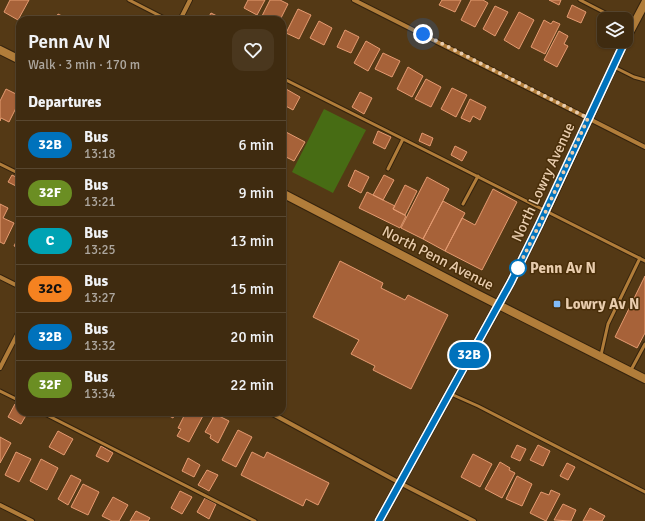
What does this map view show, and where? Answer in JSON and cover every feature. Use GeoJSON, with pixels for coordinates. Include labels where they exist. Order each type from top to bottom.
{"type":"FeatureCollection","features":[{"type":"Feature","properties":{"kind":"main road","name":"North Lowry Avenue"},"geometry":{"type":"LineString","coordinates":[[633,20],[645,3]]}},
{"type":"Feature","properties":{"kind":"main road","name":"North Lowry Avenue"},"geometry":{"type":"LineString","coordinates":[[379,521],[497,304],[511,282],[546,211],[621,48]]}},
{"type":"Feature","properties":{"kind":"main road"},"geometry":{"type":"LineString","coordinates":[[0,50],[16,58]]}},
{"type":"Feature","properties":{"kind":"main road","name":"North Penn Avenue"},"geometry":{"type":"LineString","coordinates":[[286,195],[645,379]]}},
{"type":"Feature","properties":{"kind":"street"},"geometry":{"type":"LineString","coordinates":[[182,16],[190,0]]}},
{"type":"Feature","properties":{"kind":"street"},"geometry":{"type":"LineString","coordinates":[[354,0],[645,147]]}},
{"type":"Feature","properties":{"kind":"street"},"geometry":{"type":"LineString","coordinates":[[0,277],[16,285]]}},
{"type":"Feature","properties":{"kind":"street"},"geometry":{"type":"LineString","coordinates":[[0,368],[16,337]]}},
{"type":"Feature","properties":{"kind":"street"},"geometry":{"type":"LineString","coordinates":[[276,416],[474,521]]}},
{"type":"Feature","properties":{"kind":"street"},"geometry":{"type":"LineString","coordinates":[[0,505],[32,521]]}},
{"type":"Feature","properties":{"kind":"lane"},"geometry":{"type":"LineString","coordinates":[[129,0],[160,16]]}},
{"type":"Feature","properties":{"kind":"lane"},"geometry":{"type":"LineString","coordinates":[[580,0],[603,12]]}},
{"type":"Feature","properties":{"kind":"lane"},"geometry":{"type":"LineString","coordinates":[[613,66],[634,77],[645,80]]}},
{"type":"Feature","properties":{"kind":"lane"},"geometry":{"type":"LineString","coordinates":[[286,80],[645,261]]}},
{"type":"Feature","properties":{"kind":"lane"},"geometry":{"type":"LineString","coordinates":[[388,168],[403,139]]}},
{"type":"Feature","properties":{"kind":"lane"},"geometry":{"type":"LineString","coordinates":[[0,164],[16,172]]}},
{"type":"Feature","properties":{"kind":"lane"},"geometry":{"type":"LineString","coordinates":[[463,204],[478,176]]}},
{"type":"Feature","properties":{"kind":"lane"},"geometry":{"type":"LineString","coordinates":[[601,357],[608,324],[640,258]]}},
{"type":"Feature","properties":{"kind":"lane"},"geometry":{"type":"LineString","coordinates":[[630,372],[645,344]]}},
{"type":"Feature","properties":{"kind":"lane"},"geometry":{"type":"LineString","coordinates":[[0,391],[16,399]]}},
{"type":"Feature","properties":{"kind":"lane"},"geometry":{"type":"LineString","coordinates":[[448,393],[478,406],[645,492]]}},
{"type":"Feature","properties":{"kind":"lane"},"geometry":{"type":"LineString","coordinates":[[50,416],[255,521]]}},
{"type":"Feature","properties":{"kind":"green space"},"geometry":{"type":"Polygon","coordinates":[[[324,109],[366,130],[333,193],[292,172],[324,109]]]}},
{"type":"Feature","properties":{"kind":"building"},"geometry":{"type":"Polygon","coordinates":[[[10,0],[29,0],[20,16],[16,16],[16,19],[4,12],[10,0]]]}},
{"type":"Feature","properties":{"kind":"building"},"geometry":{"type":"Polygon","coordinates":[[[248,0],[265,0],[257,15],[244,8],[248,0]]]}},
{"type":"Feature","properties":{"kind":"building"},"geometry":{"type":"Polygon","coordinates":[[[270,0],[280,0],[288,4],[282,16],[262,16],[270,0]]]}},
{"type":"Feature","properties":{"kind":"building"},"geometry":{"type":"Polygon","coordinates":[[[442,0],[461,0],[455,12],[439,5],[442,0]]]}},
{"type":"Feature","properties":{"kind":"building"},"geometry":{"type":"Polygon","coordinates":[[[471,0],[483,0],[488,3],[475,27],[461,20],[471,0]]]}},
{"type":"Feature","properties":{"kind":"building"},"geometry":{"type":"Polygon","coordinates":[[[549,0],[561,0],[559,5],[549,0]]]}},
{"type":"Feature","properties":{"kind":"building"},"geometry":{"type":"Polygon","coordinates":[[[572,5],[586,12],[581,23],[567,17],[572,5]]]}},
{"type":"Feature","properties":{"kind":"building"},"geometry":{"type":"Polygon","coordinates":[[[495,6],[508,12],[495,36],[483,29],[495,6]]]}},
{"type":"Feature","properties":{"kind":"building"},"geometry":{"type":"Polygon","coordinates":[[[298,9],[311,15],[299,39],[286,33],[298,9]]]}},
{"type":"Feature","properties":{"kind":"building"},"geometry":{"type":"Polygon","coordinates":[[[519,12],[534,20],[519,49],[504,40],[519,12]]]}},
{"type":"Feature","properties":{"kind":"building"},"geometry":{"type":"Polygon","coordinates":[[[211,13],[217,16],[209,16],[211,13]]]}},
{"type":"Feature","properties":{"kind":"building"},"geometry":{"type":"Polygon","coordinates":[[[544,20],[551,24],[553,21],[560,24],[545,54],[531,47],[544,20]]]}},
{"type":"Feature","properties":{"kind":"building"},"geometry":{"type":"Polygon","coordinates":[[[319,21],[332,28],[324,45],[310,38],[319,21]]]}},
{"type":"Feature","properties":{"kind":"building"},"geometry":{"type":"Polygon","coordinates":[[[345,30],[359,37],[351,53],[337,47],[345,30]]]}},
{"type":"Feature","properties":{"kind":"building"},"geometry":{"type":"Polygon","coordinates":[[[559,31],[568,36],[564,44],[568,46],[557,67],[544,60],[559,31]]]}},
{"type":"Feature","properties":{"kind":"building"},"geometry":{"type":"Polygon","coordinates":[[[366,41],[380,49],[368,71],[354,63],[366,41]]]}},
{"type":"Feature","properties":{"kind":"building"},"geometry":{"type":"Polygon","coordinates":[[[383,53],[400,61],[392,77],[375,69],[383,53]]]}},
{"type":"Feature","properties":{"kind":"building"},"geometry":{"type":"Polygon","coordinates":[[[408,67],[423,76],[412,97],[397,89],[408,67]]]}},
{"type":"Feature","properties":{"kind":"building"},"geometry":{"type":"Polygon","coordinates":[[[426,79],[441,87],[431,107],[415,99],[426,79]]]}},
{"type":"Feature","properties":{"kind":"building"},"geometry":{"type":"Polygon","coordinates":[[[452,88],[467,95],[456,117],[441,109],[452,88]]]}},
{"type":"Feature","properties":{"kind":"building"},"geometry":{"type":"Polygon","coordinates":[[[6,89],[16,94],[16,108],[9,122],[1,118],[0,121],[0,101],[6,89]]]}},
{"type":"Feature","properties":{"kind":"building"},"geometry":{"type":"Polygon","coordinates":[[[286,89],[300,97],[293,110],[286,106],[286,89]]]}},
{"type":"Feature","properties":{"kind":"building"},"geometry":{"type":"Polygon","coordinates":[[[360,92],[372,98],[364,114],[352,107],[360,92]]]}},
{"type":"Feature","properties":{"kind":"building"},"geometry":{"type":"Polygon","coordinates":[[[470,99],[486,107],[480,120],[473,116],[470,122],[461,118],[470,99]]]}},
{"type":"Feature","properties":{"kind":"building"},"geometry":{"type":"Polygon","coordinates":[[[378,131],[391,137],[385,149],[373,143],[378,131]]]}},
{"type":"Feature","properties":{"kind":"building"},"geometry":{"type":"Polygon","coordinates":[[[286,132],[305,142],[294,161],[286,157],[286,132]]]}},
{"type":"Feature","properties":{"kind":"building"},"geometry":{"type":"Polygon","coordinates":[[[422,133],[433,138],[430,146],[419,141],[422,133]]]}},
{"type":"Feature","properties":{"kind":"building"},"geometry":{"type":"Polygon","coordinates":[[[455,146],[467,152],[462,161],[451,155],[455,146]]]}},
{"type":"Feature","properties":{"kind":"building"},"geometry":{"type":"Polygon","coordinates":[[[355,170],[369,177],[361,193],[348,186],[355,170]]]}},
{"type":"Feature","properties":{"kind":"building"},"geometry":{"type":"Polygon","coordinates":[[[12,175],[16,177],[16,186],[8,182],[12,175]]]}},
{"type":"Feature","properties":{"kind":"building"},"geometry":{"type":"Polygon","coordinates":[[[384,175],[394,180],[383,200],[373,195],[384,175]]]}},
{"type":"Feature","properties":{"kind":"building"},"geometry":{"type":"Polygon","coordinates":[[[427,177],[449,189],[423,239],[401,228],[427,177]]]}},
{"type":"Feature","properties":{"kind":"building"},"geometry":{"type":"Polygon","coordinates":[[[405,185],[417,191],[405,215],[393,209],[405,185]]]}},
{"type":"Feature","properties":{"kind":"building"},"geometry":{"type":"Polygon","coordinates":[[[493,189],[517,202],[482,270],[445,251],[462,218],[475,225],[493,189]]]}},
{"type":"Feature","properties":{"kind":"building"},"geometry":{"type":"Polygon","coordinates":[[[367,192],[395,206],[393,209],[406,216],[400,228],[359,208],[367,192]]]}},
{"type":"Feature","properties":{"kind":"building"},"geometry":{"type":"Polygon","coordinates":[[[443,201],[465,213],[445,251],[423,239],[443,201]]]}},
{"type":"Feature","properties":{"kind":"building"},"geometry":{"type":"Polygon","coordinates":[[[0,204],[8,208],[3,218],[14,223],[4,244],[0,242],[0,204]]]}},
{"type":"Feature","properties":{"kind":"building"},"geometry":{"type":"Polygon","coordinates":[[[340,261],[383,283],[381,288],[405,300],[408,295],[448,315],[411,389],[373,370],[375,366],[351,354],[359,340],[313,317],[340,261]]]}},
{"type":"Feature","properties":{"kind":"building"},"geometry":{"type":"Polygon","coordinates":[[[645,276],[645,333],[637,348],[615,337],[645,276]]]}},
{"type":"Feature","properties":{"kind":"building"},"geometry":{"type":"Polygon","coordinates":[[[15,404],[16,416],[26,416],[21,424],[8,417],[15,404]]]}},
{"type":"Feature","properties":{"kind":"building"},"geometry":{"type":"Polygon","coordinates":[[[184,416],[203,416],[189,442],[177,436],[181,429],[178,428],[184,416]]]}},
{"type":"Feature","properties":{"kind":"building"},"geometry":{"type":"Polygon","coordinates":[[[214,416],[219,416],[229,421],[218,443],[210,438],[211,435],[205,432],[214,416]]]}},
{"type":"Feature","properties":{"kind":"building"},"geometry":{"type":"Polygon","coordinates":[[[238,430],[252,437],[236,467],[222,460],[238,430]]]}},
{"type":"Feature","properties":{"kind":"building"},"geometry":{"type":"Polygon","coordinates":[[[58,431],[73,439],[64,455],[49,447],[58,431]]]}},
{"type":"Feature","properties":{"kind":"building"},"geometry":{"type":"Polygon","coordinates":[[[0,437],[11,443],[0,463],[0,437]]]}},
{"type":"Feature","properties":{"kind":"building"},"geometry":{"type":"Polygon","coordinates":[[[517,445],[526,449],[520,461],[511,457],[517,445]]]}},
{"type":"Feature","properties":{"kind":"building"},"geometry":{"type":"Polygon","coordinates":[[[538,445],[550,451],[543,466],[530,460],[538,445]]]}},
{"type":"Feature","properties":{"kind":"building"},"geometry":{"type":"Polygon","coordinates":[[[101,446],[113,453],[108,462],[96,456],[101,446]]]}},
{"type":"Feature","properties":{"kind":"building"},"geometry":{"type":"Polygon","coordinates":[[[16,452],[31,459],[19,482],[5,475],[16,452]]]}},
{"type":"Feature","properties":{"kind":"building"},"geometry":{"type":"Polygon","coordinates":[[[252,452],[264,458],[267,452],[329,483],[318,505],[306,499],[303,506],[241,475],[252,452]]]}},
{"type":"Feature","properties":{"kind":"building"},"geometry":{"type":"Polygon","coordinates":[[[473,454],[492,464],[480,487],[461,477],[473,454]]]}},
{"type":"Feature","properties":{"kind":"building"},"geometry":{"type":"Polygon","coordinates":[[[188,458],[200,465],[194,477],[182,471],[188,458]]]}},
{"type":"Feature","properties":{"kind":"building"},"geometry":{"type":"Polygon","coordinates":[[[41,459],[58,468],[47,490],[30,481],[41,459]]]}},
{"type":"Feature","properties":{"kind":"building"},"geometry":{"type":"Polygon","coordinates":[[[500,462],[515,473],[502,498],[485,489],[500,462]]]}},
{"type":"Feature","properties":{"kind":"building"},"geometry":{"type":"Polygon","coordinates":[[[567,463],[575,467],[568,480],[560,476],[567,463]]]}},
{"type":"Feature","properties":{"kind":"building"},"geometry":{"type":"Polygon","coordinates":[[[207,470],[218,475],[209,491],[198,485],[207,470]]]}},
{"type":"Feature","properties":{"kind":"building"},"geometry":{"type":"Polygon","coordinates":[[[71,475],[81,480],[68,505],[58,499],[71,475]]]}},
{"type":"Feature","properties":{"kind":"building"},"geometry":{"type":"Polygon","coordinates":[[[517,476],[532,484],[522,506],[506,499],[517,476]]]}},
{"type":"Feature","properties":{"kind":"building"},"geometry":{"type":"Polygon","coordinates":[[[83,484],[99,492],[88,515],[71,507],[83,484]]]}},
{"type":"Feature","properties":{"kind":"building"},"geometry":{"type":"Polygon","coordinates":[[[551,490],[560,494],[546,521],[530,513],[541,492],[549,495],[551,490]]]}},
{"type":"Feature","properties":{"kind":"building"},"geometry":{"type":"Polygon","coordinates":[[[180,491],[192,497],[182,514],[171,508],[180,491]]]}},
{"type":"Feature","properties":{"kind":"building"},"geometry":{"type":"Polygon","coordinates":[[[113,497],[128,505],[119,521],[112,521],[102,516],[113,497]]]}},
{"type":"Feature","properties":{"kind":"building"},"geometry":{"type":"Polygon","coordinates":[[[205,498],[216,504],[209,519],[197,512],[205,498]]]}},
{"type":"Feature","properties":{"kind":"building"},"geometry":{"type":"Polygon","coordinates":[[[563,504],[576,510],[571,521],[554,520],[563,504]]]}},
{"type":"Feature","properties":{"kind":"building"},"geometry":{"type":"Polygon","coordinates":[[[590,508],[605,516],[602,521],[583,521],[590,508]]]}},
{"type":"Feature","properties":{"kind":"building"},"geometry":{"type":"Polygon","coordinates":[[[136,511],[150,518],[148,521],[130,521],[136,511]]]}},
{"type":"Feature","properties":{"kind":"bus line","name":"32B"},"geometry":{"type":"LineString","coordinates":[[379,521],[497,304],[511,282],[622,48]]}},
{"type":"Feature","properties":{"kind":"place","name":"Penn Av N"},"geometry":{"type":"Point","coordinates":[518,268]}},
{"type":"Feature","properties":{"kind":"place","name":"Lowry Av N"},"geometry":{"type":"Point","coordinates":[557,304]}},
{"type":"Feature","properties":{"kind":"route"},"geometry":{"type":"LineString","coordinates":[[423,34],[588,118],[546,211],[518,268]]}}]}
